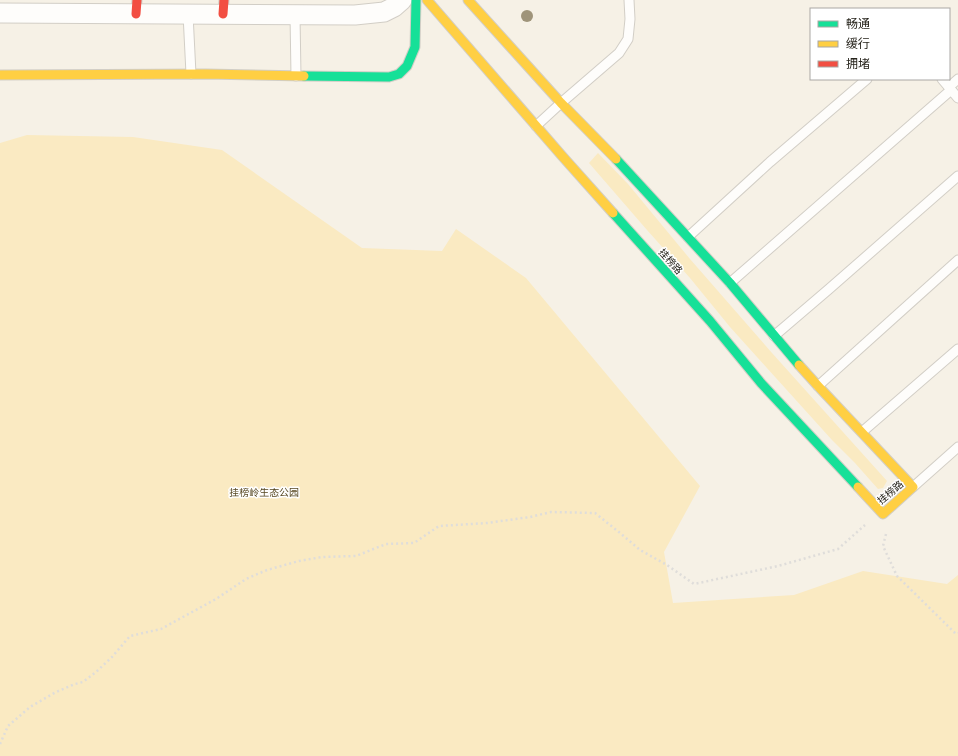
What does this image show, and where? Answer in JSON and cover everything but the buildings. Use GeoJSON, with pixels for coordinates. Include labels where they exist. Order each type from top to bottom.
{"type":"FeatureCollection","features":[{"type":"Feature","properties":{"kind":"street"},"geometry":{"type":"LineString","coordinates":[[0,13],[136,7],[188,14],[224,7],[295,15],[354,15],[384,12],[394,7],[402,0]]}},
{"type":"Feature","properties":{"kind":"street"},"geometry":{"type":"LineString","coordinates":[[0,75],[190,74],[389,77],[399,74],[407,66],[415,47],[416,0]]}},
{"type":"Feature","properties":{"kind":"street","name":"挂榜路"},"geometry":{"type":"LineString","coordinates":[[427,0],[607,207],[710,321],[761,383],[883,514],[912,487],[818,386],[730,283],[608,150],[561,103],[468,0]]}},
{"type":"Feature","properties":{"kind":"lane"},"geometry":{"type":"LineString","coordinates":[[536,126],[619,53],[628,39],[630,19],[628,0]]}},
{"type":"Feature","properties":{"kind":"lane"},"geometry":{"type":"LineString","coordinates":[[188,14],[190,74]]}},
{"type":"Feature","properties":{"kind":"lane"},"geometry":{"type":"LineString","coordinates":[[295,15],[296,76]]}},
{"type":"Feature","properties":{"kind":"lane"},"geometry":{"type":"LineString","coordinates":[[730,283],[950,89],[958,79]]}},
{"type":"Feature","properties":{"kind":"lane"},"geometry":{"type":"LineString","coordinates":[[688,237],[770,162],[866,80]]}},
{"type":"Feature","properties":{"kind":"lane"},"geometry":{"type":"LineString","coordinates":[[943,80],[958,98]]}},
{"type":"Feature","properties":{"kind":"lane"},"geometry":{"type":"LineString","coordinates":[[774,336],[958,176]]}},
{"type":"Feature","properties":{"kind":"lane"},"geometry":{"type":"LineString","coordinates":[[818,386],[958,260]]}},
{"type":"Feature","properties":{"kind":"lane"},"geometry":{"type":"LineString","coordinates":[[862,432],[958,349]]}},
{"type":"Feature","properties":{"kind":"lane"},"geometry":{"type":"LineString","coordinates":[[912,487],[958,447]]}},
{"type":"Feature","properties":{"kind":"path"},"geometry":{"type":"LineString","coordinates":[[0,744],[8,726],[30,707],[56,692],[83,682],[112,657],[130,636],[161,629],[216,599],[246,579],[267,570],[299,561],[322,557],[356,556],[386,544],[414,543],[439,526],[487,523],[530,517],[552,512],[595,513],[640,550],[694,584],[778,566],[838,549],[868,522]]}},
{"type":"Feature","properties":{"kind":"path"},"geometry":{"type":"LineString","coordinates":[[886,532],[883,546],[897,576],[956,634],[958,633]]}},
{"type":"Feature","properties":{"kind":"green space","name":"挂榜岭生态公园"},"geometry":{"type":"Polygon","coordinates":[[[27,135],[133,137],[222,150],[362,248],[442,251],[456,229],[526,278],[700,486],[664,552],[673,603],[794,595],[863,571],[947,584],[958,575],[958,756],[0,756],[0,143],[27,135]]]}},
{"type":"Feature","properties":{"kind":"green space"},"geometry":{"type":"Polygon","coordinates":[[[598,153],[628,184],[690,259],[887,481],[883,488],[878,489],[832,440],[730,327],[690,278],[589,163],[598,153]]]}},
{"type":"Feature","properties":{"kind":"traffic: fast"},"geometry":{"type":"LineString","coordinates":[[304,76],[389,77],[399,74],[407,66],[415,47],[416,0]]}},
{"type":"Feature","properties":{"kind":"traffic: fast"},"geometry":{"type":"LineString","coordinates":[[616,159],[730,283],[799,365]]}},
{"type":"Feature","properties":{"kind":"traffic: fast"},"geometry":{"type":"LineString","coordinates":[[613,213],[710,321],[761,383],[858,487]]}},
{"type":"Feature","properties":{"kind":"traffic: slow"},"geometry":{"type":"LineString","coordinates":[[427,0],[613,213]]}},
{"type":"Feature","properties":{"kind":"traffic: slow"},"geometry":{"type":"LineString","coordinates":[[468,0],[561,103],[616,159]]}},
{"type":"Feature","properties":{"kind":"traffic: slow"},"geometry":{"type":"LineString","coordinates":[[0,75],[206,74],[304,76]]}},
{"type":"Feature","properties":{"kind":"traffic: slow"},"geometry":{"type":"LineString","coordinates":[[799,365],[913,487],[883,514],[858,487]]}},
{"type":"Feature","properties":{"kind":"traffic: jam"},"geometry":{"type":"LineString","coordinates":[[136,14],[137,0]]}},
{"type":"Feature","properties":{"kind":"traffic: jam"},"geometry":{"type":"LineString","coordinates":[[223,14],[224,0]]}}]}
